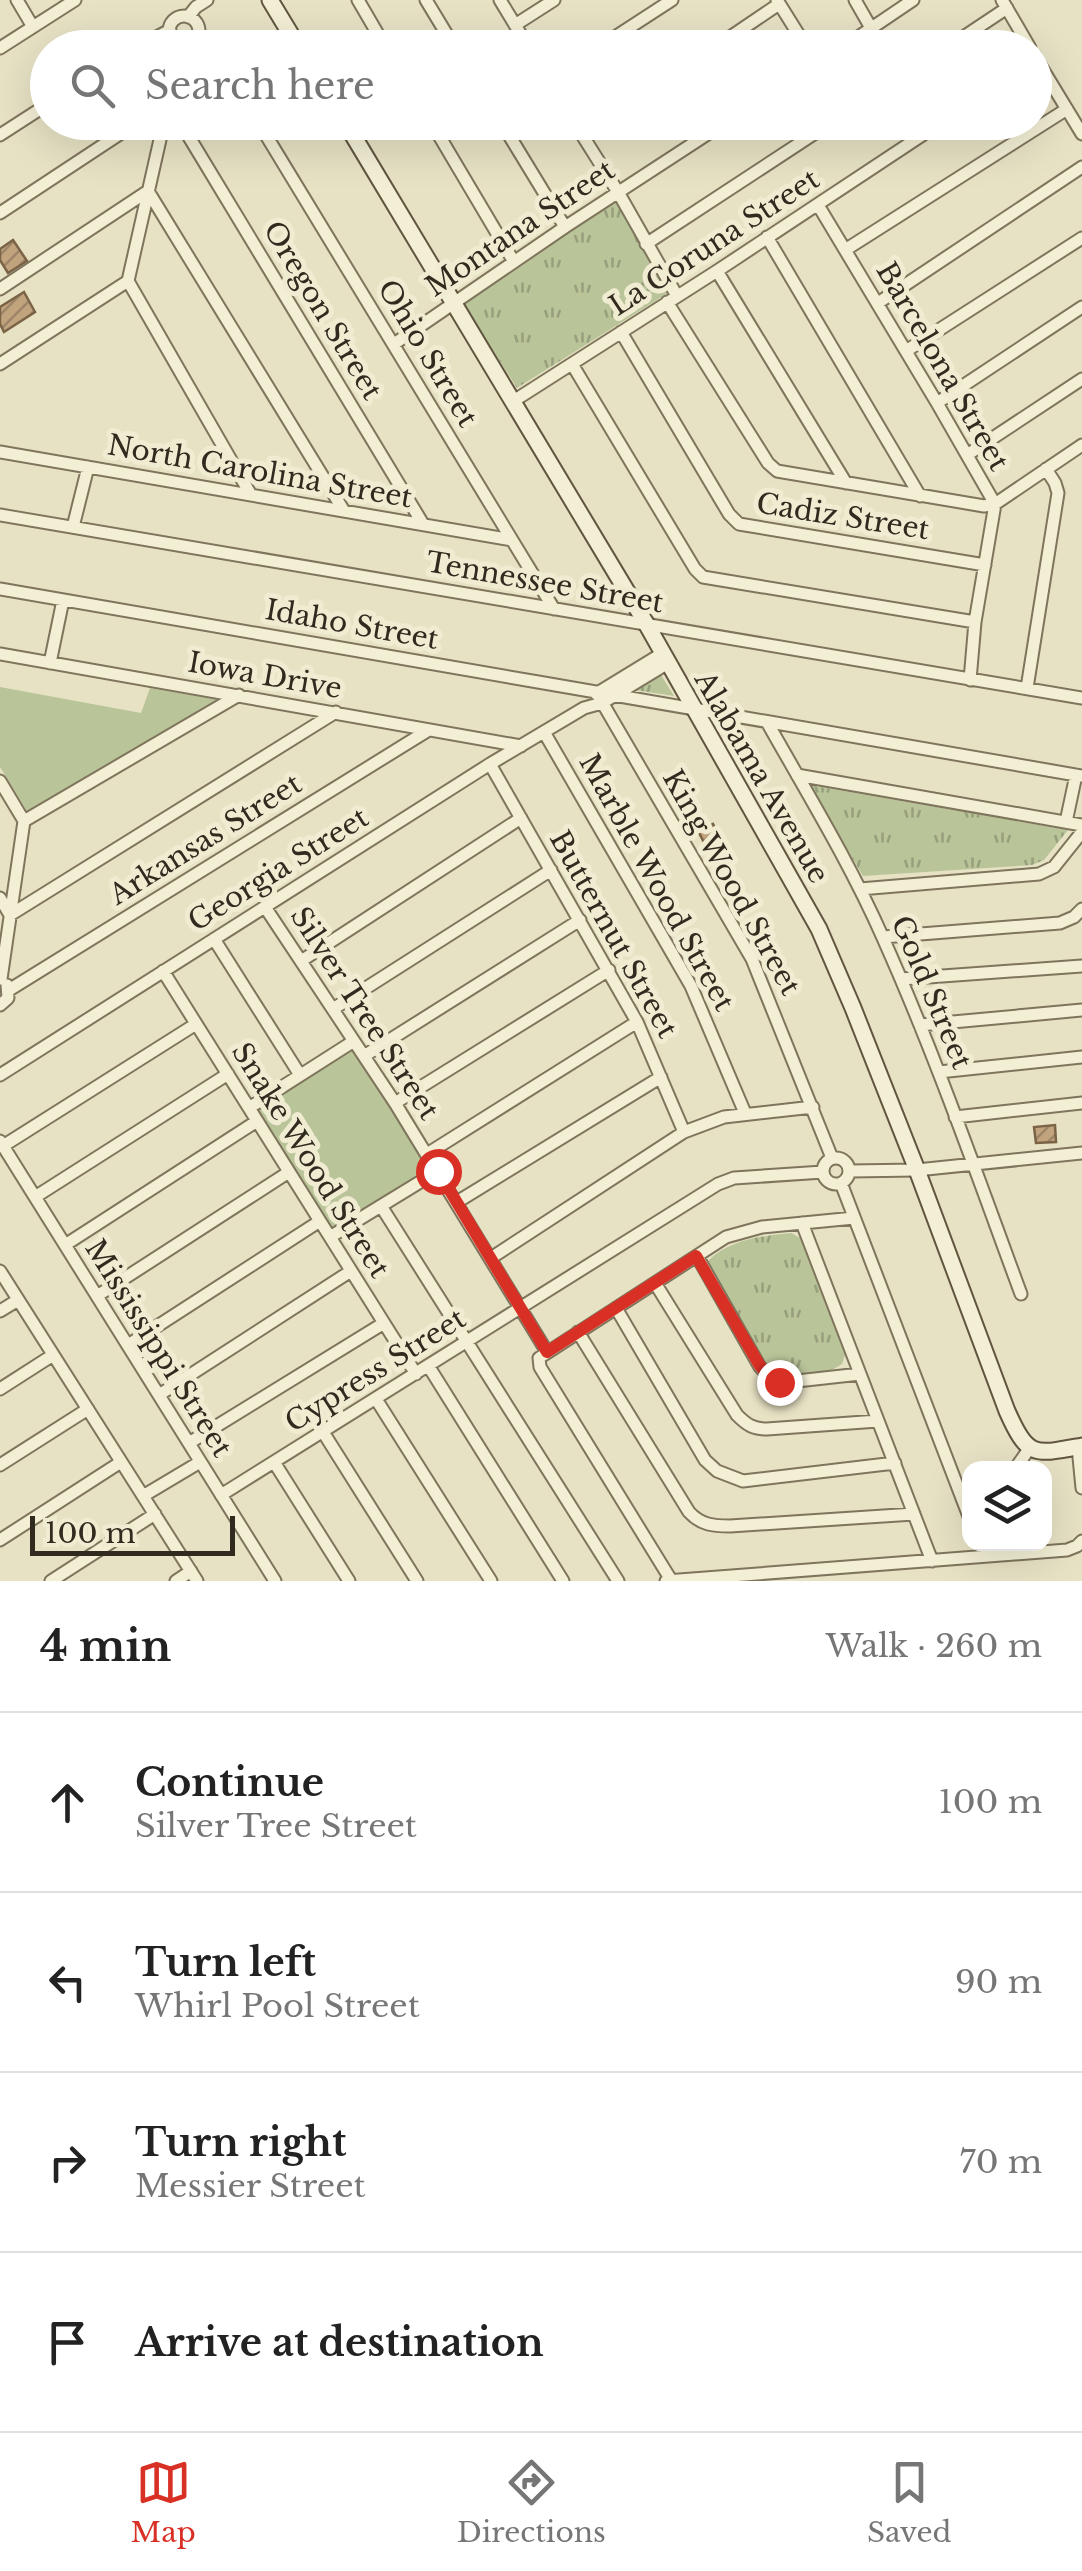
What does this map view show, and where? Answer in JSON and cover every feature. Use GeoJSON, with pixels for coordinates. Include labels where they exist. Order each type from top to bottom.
{"type":"FeatureCollection","features":[{"type":"Feature","properties":{"kind":"street"},"geometry":{"type":"LineString","coordinates":[[17,0],[33,27]]}},
{"type":"Feature","properties":{"kind":"street"},"geometry":{"type":"LineString","coordinates":[[0,48],[75,0]]}},
{"type":"Feature","properties":{"kind":"street"},"geometry":{"type":"LineString","coordinates":[[188,17],[207,0]]}},
{"type":"Feature","properties":{"kind":"street"},"geometry":{"type":"LineString","coordinates":[[270,0],[288,30]]}},
{"type":"Feature","properties":{"kind":"street"},"geometry":{"type":"LineString","coordinates":[[358,0],[376,30]]}},
{"type":"Feature","properties":{"kind":"street"},"geometry":{"type":"LineString","coordinates":[[426,0],[444,30]]}},
{"type":"Feature","properties":{"kind":"street"},"geometry":{"type":"LineString","coordinates":[[500,0],[517,30]]}},
{"type":"Feature","properties":{"kind":"street"},"geometry":{"type":"LineString","coordinates":[[515,26],[554,0]]}},
{"type":"Feature","properties":{"kind":"street"},"geometry":{"type":"LineString","coordinates":[[626,30],[672,0]]}},
{"type":"Feature","properties":{"kind":"street"},"geometry":{"type":"LineString","coordinates":[[854,0],[872,28]]}},
{"type":"Feature","properties":{"kind":"street"},"geometry":{"type":"LineString","coordinates":[[869,30],[913,0]]}},
{"type":"Feature","properties":{"kind":"street"},"geometry":{"type":"LineString","coordinates":[[739,30],[778,2],[795,30]]}},
{"type":"Feature","properties":{"kind":"street"},"geometry":{"type":"LineString","coordinates":[[970,30],[1004,4],[1019,30]]}},
{"type":"Feature","properties":{"kind":"street"},"geometry":{"type":"LineString","coordinates":[[170,30],[177,18],[188,17],[197,24],[198,30]]}},
{"type":"Feature","properties":{"kind":"street"},"geometry":{"type":"LineString","coordinates":[[1052,84],[1082,134]]}},
{"type":"Feature","properties":{"kind":"street"},"geometry":{"type":"LineString","coordinates":[[1052,119],[1067,109]]}},
{"type":"Feature","properties":{"kind":"street"},"geometry":{"type":"LineString","coordinates":[[0,134],[30,115]]}},
{"type":"Feature","properties":{"kind":"street"},"geometry":{"type":"LineString","coordinates":[[0,213],[111,140]]}},
{"type":"Feature","properties":{"kind":"street"},"geometry":{"type":"LineString","coordinates":[[160,140],[128,281],[251,495]]}},
{"type":"Feature","properties":{"kind":"street","name":"Oregon Street"},"geometry":{"type":"LineString","coordinates":[[191,140],[423,524]]}},
{"type":"Feature","properties":{"kind":"street","name":"Ohio Street"},"geometry":{"type":"LineString","coordinates":[[269,140],[554,609]]}},
{"type":"Feature","properties":{"kind":"street","name":"Alabama Avenue"},"geometry":{"type":"LineString","coordinates":[[355,140],[647,625],[803,900],[833,959],[1007,1411],[1029,1448]]}},
{"type":"Feature","properties":{"kind":"street"},"geometry":{"type":"LineString","coordinates":[[442,140],[514,262]]}},
{"type":"Feature","properties":{"kind":"street"},"geometry":{"type":"LineString","coordinates":[[512,140],[565,227]]}},
{"type":"Feature","properties":{"kind":"street"},"geometry":{"type":"LineString","coordinates":[[585,140],[618,192],[672,299],[773,468],[972,505],[994,504],[1082,446]]}},
{"type":"Feature","properties":{"kind":"street","name":"Montana Street"},"geometry":{"type":"LineString","coordinates":[[394,344],[698,140]]}},
{"type":"Feature","properties":{"kind":"street"},"geometry":{"type":"LineString","coordinates":[[646,244],[805,140]]}},
{"type":"Feature","properties":{"kind":"street","name":"La Coruna Street"},"geometry":{"type":"LineString","coordinates":[[512,402],[915,140]]}},
{"type":"Feature","properties":{"kind":"street"},"geometry":{"type":"LineString","coordinates":[[845,250],[1018,140]]}},
{"type":"Feature","properties":{"kind":"street"},"geometry":{"type":"LineString","coordinates":[[878,303],[1082,167]]}},
{"type":"Feature","properties":{"kind":"street"},"geometry":{"type":"LineString","coordinates":[[0,289],[148,191]]}},
{"type":"Feature","properties":{"kind":"street"},"geometry":{"type":"LineString","coordinates":[[148,191],[344,511]]}},
{"type":"Feature","properties":{"kind":"street","name":"Barcelona Street"},"geometry":{"type":"LineString","coordinates":[[818,205],[994,504],[970,680]]}},
{"type":"Feature","properties":{"kind":"street"},"geometry":{"type":"LineString","coordinates":[[767,238],[920,496]]}},
{"type":"Feature","properties":{"kind":"street"},"geometry":{"type":"LineString","coordinates":[[906,351],[1082,238]]}},
{"type":"Feature","properties":{"kind":"street"},"geometry":{"type":"LineString","coordinates":[[716,271],[846,483]]}},
{"type":"Feature","properties":{"kind":"street"},"geometry":{"type":"LineString","coordinates":[[0,364],[128,281]]}},
{"type":"Feature","properties":{"kind":"street"},"geometry":{"type":"LineString","coordinates":[[937,403],[1082,308]]}},
{"type":"Feature","properties":{"kind":"street","name":"Cadiz Street"},"geometry":{"type":"LineString","coordinates":[[621,332],[729,514],[739,524],[985,564]]}},
{"type":"Feature","properties":{"kind":"street"},"geometry":{"type":"LineString","coordinates":[[572,364],[703,578],[976,622]]}},
{"type":"Feature","properties":{"kind":"street"},"geometry":{"type":"LineString","coordinates":[[967,455],[1082,378]]}},
{"type":"Feature","properties":{"kind":"street","name":"North Carolina Street"},"geometry":{"type":"LineString","coordinates":[[0,452],[512,540]]}},
{"type":"Feature","properties":{"kind":"street"},"geometry":{"type":"LineString","coordinates":[[73,526],[88,467]]}},
{"type":"Feature","properties":{"kind":"street"},"geometry":{"type":"LineString","coordinates":[[1026,688],[1058,493],[1046,469]]}},
{"type":"Feature","properties":{"kind":"street","name":"Tennessee Street"},"geometry":{"type":"LineString","coordinates":[[0,515],[1082,698]]}},
{"type":"Feature","properties":{"kind":"street","name":"Idaho Street"},"geometry":{"type":"LineString","coordinates":[[0,589],[224,626],[604,697],[1079,776]]}},
{"type":"Feature","properties":{"kind":"street"},"geometry":{"type":"LineString","coordinates":[[50,663],[63,600]]}},
{"type":"Feature","properties":{"kind":"street","name":"Iowa Drive"},"geometry":{"type":"LineString","coordinates":[[0,654],[521,746]]}},
{"type":"Feature","properties":{"kind":"street","name":"Georgia Street"},"geometry":{"type":"LineString","coordinates":[[0,1074],[490,764],[666,658]]}},
{"type":"Feature","properties":{"kind":"street"},"geometry":{"type":"LineString","coordinates":[[24,821],[239,696]]}},
{"type":"Feature","properties":{"kind":"street","name":"King Wood Street"},"geometry":{"type":"LineString","coordinates":[[604,697],[752,959],[832,1158]]}},
{"type":"Feature","properties":{"kind":"street"},"geometry":{"type":"LineString","coordinates":[[10,915],[336,712]]}},
{"type":"Feature","properties":{"kind":"street","name":"Gold Street"},"geometry":{"type":"LineString","coordinates":[[767,722],[860,889],[882,937],[939,1072],[1022,1294]]}},
{"type":"Feature","properties":{"kind":"street","name":"Arkansas Street"},"geometry":{"type":"LineString","coordinates":[[9,990],[427,731]]}},
{"type":"Feature","properties":{"kind":"street","name":"Marble Wood Street"},"geometry":{"type":"LineString","coordinates":[[544,732],[691,986],[745,1113]]}},
{"type":"Feature","properties":{"kind":"street","name":"Butternut Street"},"geometry":{"type":"LineString","coordinates":[[490,764],[610,970],[684,1132]]}},
{"type":"Feature","properties":{"kind":"street"},"geometry":{"type":"LineString","coordinates":[[797,776],[1066,822],[1082,829],[1062,860],[1040,874],[860,889]]}},
{"type":"Feature","properties":{"kind":"street"},"geometry":{"type":"LineString","coordinates":[[1066,822],[1079,776]]}},
{"type":"Feature","properties":{"kind":"street"},"geometry":{"type":"LineString","coordinates":[[0,781],[24,821],[0,979],[8,986],[8,998],[0,1005]]}},
{"type":"Feature","properties":{"kind":"street"},"geometry":{"type":"LineString","coordinates":[[301,961],[521,818]]}},
{"type":"Feature","properties":{"kind":"street"},"geometry":{"type":"LineString","coordinates":[[333,1009],[551,870]]}},
{"type":"Feature","properties":{"kind":"street"},"geometry":{"type":"LineString","coordinates":[[0,898],[10,915]]}},
{"type":"Feature","properties":{"kind":"street","name":"Silver Tree Street"},"geometry":{"type":"LineString","coordinates":[[265,907],[395,1103],[521,1309],[542,1356],[668,1581]]}},
{"type":"Feature","properties":{"kind":"street"},"geometry":{"type":"LineString","coordinates":[[882,937],[1060,923],[1082,908]]}},
{"type":"Feature","properties":{"kind":"street"},"geometry":{"type":"LineString","coordinates":[[364,1056],[580,920]]}},
{"type":"Feature","properties":{"kind":"street"},"geometry":{"type":"LineString","coordinates":[[214,940],[300,1075]]}},
{"type":"Feature","properties":{"kind":"street"},"geometry":{"type":"LineString","coordinates":[[900,979],[1082,966]]}},
{"type":"Feature","properties":{"kind":"street"},"geometry":{"type":"LineString","coordinates":[[395,1103],[610,970]]}},
{"type":"Feature","properties":{"kind":"street","name":"Snake Wood Street"},"geometry":{"type":"LineString","coordinates":[[163,971],[416,1374]]}},
{"type":"Feature","properties":{"kind":"street"},"geometry":{"type":"LineString","coordinates":[[920,1025],[1082,1010]]}},
{"type":"Feature","properties":{"kind":"street"},"geometry":{"type":"LineString","coordinates":[[427,1154],[637,1022]]}},
{"type":"Feature","properties":{"kind":"street"},"geometry":{"type":"LineString","coordinates":[[2,1144],[196,1024]]}},
{"type":"Feature","properties":{"kind":"street"},"geometry":{"type":"LineString","coordinates":[[249,1108],[354,1040]]}},
{"type":"Feature","properties":{"kind":"street"},"geometry":{"type":"LineString","coordinates":[[939,1072],[1082,1057]]}},
{"type":"Feature","properties":{"kind":"street"},"geometry":{"type":"LineString","coordinates":[[35,1197],[228,1074]]}},
{"type":"Feature","properties":{"kind":"street"},"geometry":{"type":"LineString","coordinates":[[457,1202],[661,1077]]}},
{"type":"Feature","properties":{"kind":"street"},"geometry":{"type":"LineString","coordinates":[[956,1117],[1082,1103]]}},
{"type":"Feature","properties":{"kind":"street"},"geometry":{"type":"LineString","coordinates":[[490,1258],[684,1132],[724,1117],[812,1107]]}},
{"type":"Feature","properties":{"kind":"street"},"geometry":{"type":"LineString","coordinates":[[65,1246],[257,1121]]}},
{"type":"Feature","properties":{"kind":"street","name":"Mississippi Street"},"geometry":{"type":"LineString","coordinates":[[2,1144],[275,1581]]}},
{"type":"Feature","properties":{"kind":"street"},"geometry":{"type":"LineString","coordinates":[[850,1171],[917,1170],[1082,1152]]}},
{"type":"Feature","properties":{"kind":"street"},"geometry":{"type":"LineString","coordinates":[[832,1158],[844,1160],[850,1171],[841,1184],[828,1181],[823,1172],[832,1158]]}},
{"type":"Feature","properties":{"kind":"street"},"geometry":{"type":"LineString","coordinates":[[330,1237],[438,1171]]}},
{"type":"Feature","properties":{"kind":"street"},"geometry":{"type":"LineString","coordinates":[[97,1296],[289,1172]]}},
{"type":"Feature","properties":{"kind":"street","name":"Cypress Street"},"geometry":{"type":"LineString","coordinates":[[221,1494],[726,1180],[823,1172]]}},
{"type":"Feature","properties":{"kind":"street"},"geometry":{"type":"LineString","coordinates":[[841,1184],[962,1479]]}},
{"type":"Feature","properties":{"kind":"street"},"geometry":{"type":"LineString","coordinates":[[381,1206],[618,1581]]}},
{"type":"Feature","properties":{"kind":"street"},"geometry":{"type":"LineString","coordinates":[[542,1356],[726,1237],[854,1218]]}},
{"type":"Feature","properties":{"kind":"street"},"geometry":{"type":"LineString","coordinates":[[128,1346],[320,1221]]}},
{"type":"Feature","properties":{"kind":"street"},"geometry":{"type":"LineString","coordinates":[[802,1223],[932,1561]]}},
{"type":"Feature","properties":{"kind":"street"},"geometry":{"type":"LineString","coordinates":[[696,1256],[760,1366],[773,1380],[788,1383],[860,1374]]}},
{"type":"Feature","properties":{"kind":"street"},"geometry":{"type":"LineString","coordinates":[[159,1394],[351,1270]]}},
{"type":"Feature","properties":{"kind":"street"},"geometry":{"type":"LineString","coordinates":[[0,1271],[194,1576],[176,1581]]}},
{"type":"Feature","properties":{"kind":"street"},"geometry":{"type":"LineString","coordinates":[[655,1283],[737,1415],[749,1426],[767,1429],[878,1421]]}},
{"type":"Feature","properties":{"kind":"street"},"geometry":{"type":"LineString","coordinates":[[0,1311],[18,1300]]}},
{"type":"Feature","properties":{"kind":"street"},"geometry":{"type":"LineString","coordinates":[[616,1308],[706,1460],[717,1471],[742,1481],[894,1464]]}},
{"type":"Feature","properties":{"kind":"street"},"geometry":{"type":"LineString","coordinates":[[189,1443],[384,1323]]}},
{"type":"Feature","properties":{"kind":"street"},"geometry":{"type":"LineString","coordinates":[[578,1332],[698,1521],[730,1526],[914,1514]]}},
{"type":"Feature","properties":{"kind":"street"},"geometry":{"type":"LineString","coordinates":[[0,1389],[53,1355]]}},
{"type":"Feature","properties":{"kind":"street"},"geometry":{"type":"LineString","coordinates":[[428,1366],[562,1581]]}},
{"type":"Feature","properties":{"kind":"street"},"geometry":{"type":"LineString","coordinates":[[376,1399],[490,1581]]}},
{"type":"Feature","properties":{"kind":"street"},"geometry":{"type":"LineString","coordinates":[[0,1465],[88,1410]]}},
{"type":"Feature","properties":{"kind":"street"},"geometry":{"type":"LineString","coordinates":[[323,1432],[417,1581]]}},
{"type":"Feature","properties":{"kind":"street"},"geometry":{"type":"LineString","coordinates":[[1020,1461],[1029,1448],[1046,1453],[1080,1447],[1082,1488]]}},
{"type":"Feature","properties":{"kind":"street"},"geometry":{"type":"LineString","coordinates":[[0,1540],[121,1462]]}},
{"type":"Feature","properties":{"kind":"street"},"geometry":{"type":"LineString","coordinates":[[143,1496],[200,1462]]}},
{"type":"Feature","properties":{"kind":"street"},"geometry":{"type":"LineString","coordinates":[[274,1462],[349,1581]]}},
{"type":"Feature","properties":{"kind":"street"},"geometry":{"type":"LineString","coordinates":[[51,1581],[155,1514]]}},
{"type":"Feature","properties":{"kind":"street"},"geometry":{"type":"LineString","coordinates":[[668,1581],[1067,1550],[1082,1541]]}},
{"type":"Feature","properties":{"kind":"street"},"geometry":{"type":"LineString","coordinates":[[981,1551],[983,1557]]}},
{"type":"Feature","properties":{"kind":"green space"},"geometry":{"type":"Polygon","coordinates":[[[613,198],[668,293],[517,388],[464,304],[613,198]]]}},
{"type":"Feature","properties":{"kind":"green space"},"geometry":{"type":"Polygon","coordinates":[[[661,675],[674,696],[635,690],[661,675]]]}},
{"type":"Feature","properties":{"kind":"green space"},"geometry":{"type":"Polygon","coordinates":[[[0,687],[141,713],[150,688],[219,700],[27,811],[0,767],[0,687]]]}},
{"type":"Feature","properties":{"kind":"green space"},"geometry":{"type":"Polygon","coordinates":[[[809,785],[1068,830],[1044,860],[1032,865],[863,876],[809,785]]]}},
{"type":"Feature","properties":{"kind":"green space"},"geometry":{"type":"Polygon","coordinates":[[[352,1050],[429,1168],[333,1230],[257,1111],[352,1050]]]}},
{"type":"Feature","properties":{"kind":"green space"},"geometry":{"type":"Polygon","coordinates":[[[791,1233],[800,1238],[845,1355],[842,1364],[832,1370],[784,1376],[764,1362],[709,1268],[709,1260],[737,1243],[791,1233]]]}},
{"type":"Feature","properties":{"kind":"building"},"geometry":{"type":"Polygon","coordinates":[[[13,240],[27,261],[8,273],[0,260],[0,249],[13,240]]]}},
{"type":"Feature","properties":{"kind":"building"},"geometry":{"type":"Polygon","coordinates":[[[24,292],[35,312],[4,332],[0,307],[24,292]]]}},
{"type":"Feature","properties":{"kind":"building"},"geometry":{"type":"Polygon","coordinates":[[[713,824],[720,838],[706,846],[698,831],[713,824]]]}},
{"type":"Feature","properties":{"kind":"building"},"geometry":{"type":"Polygon","coordinates":[[[1055,1125],[1056,1142],[1036,1143],[1034,1127],[1055,1125]]]}},
{"type":"Feature","properties":{"kind":"route"},"geometry":{"type":"LineString","coordinates":[[438,1171],[547,1352],[696,1256],[760,1366],[779,1382]]}}]}
